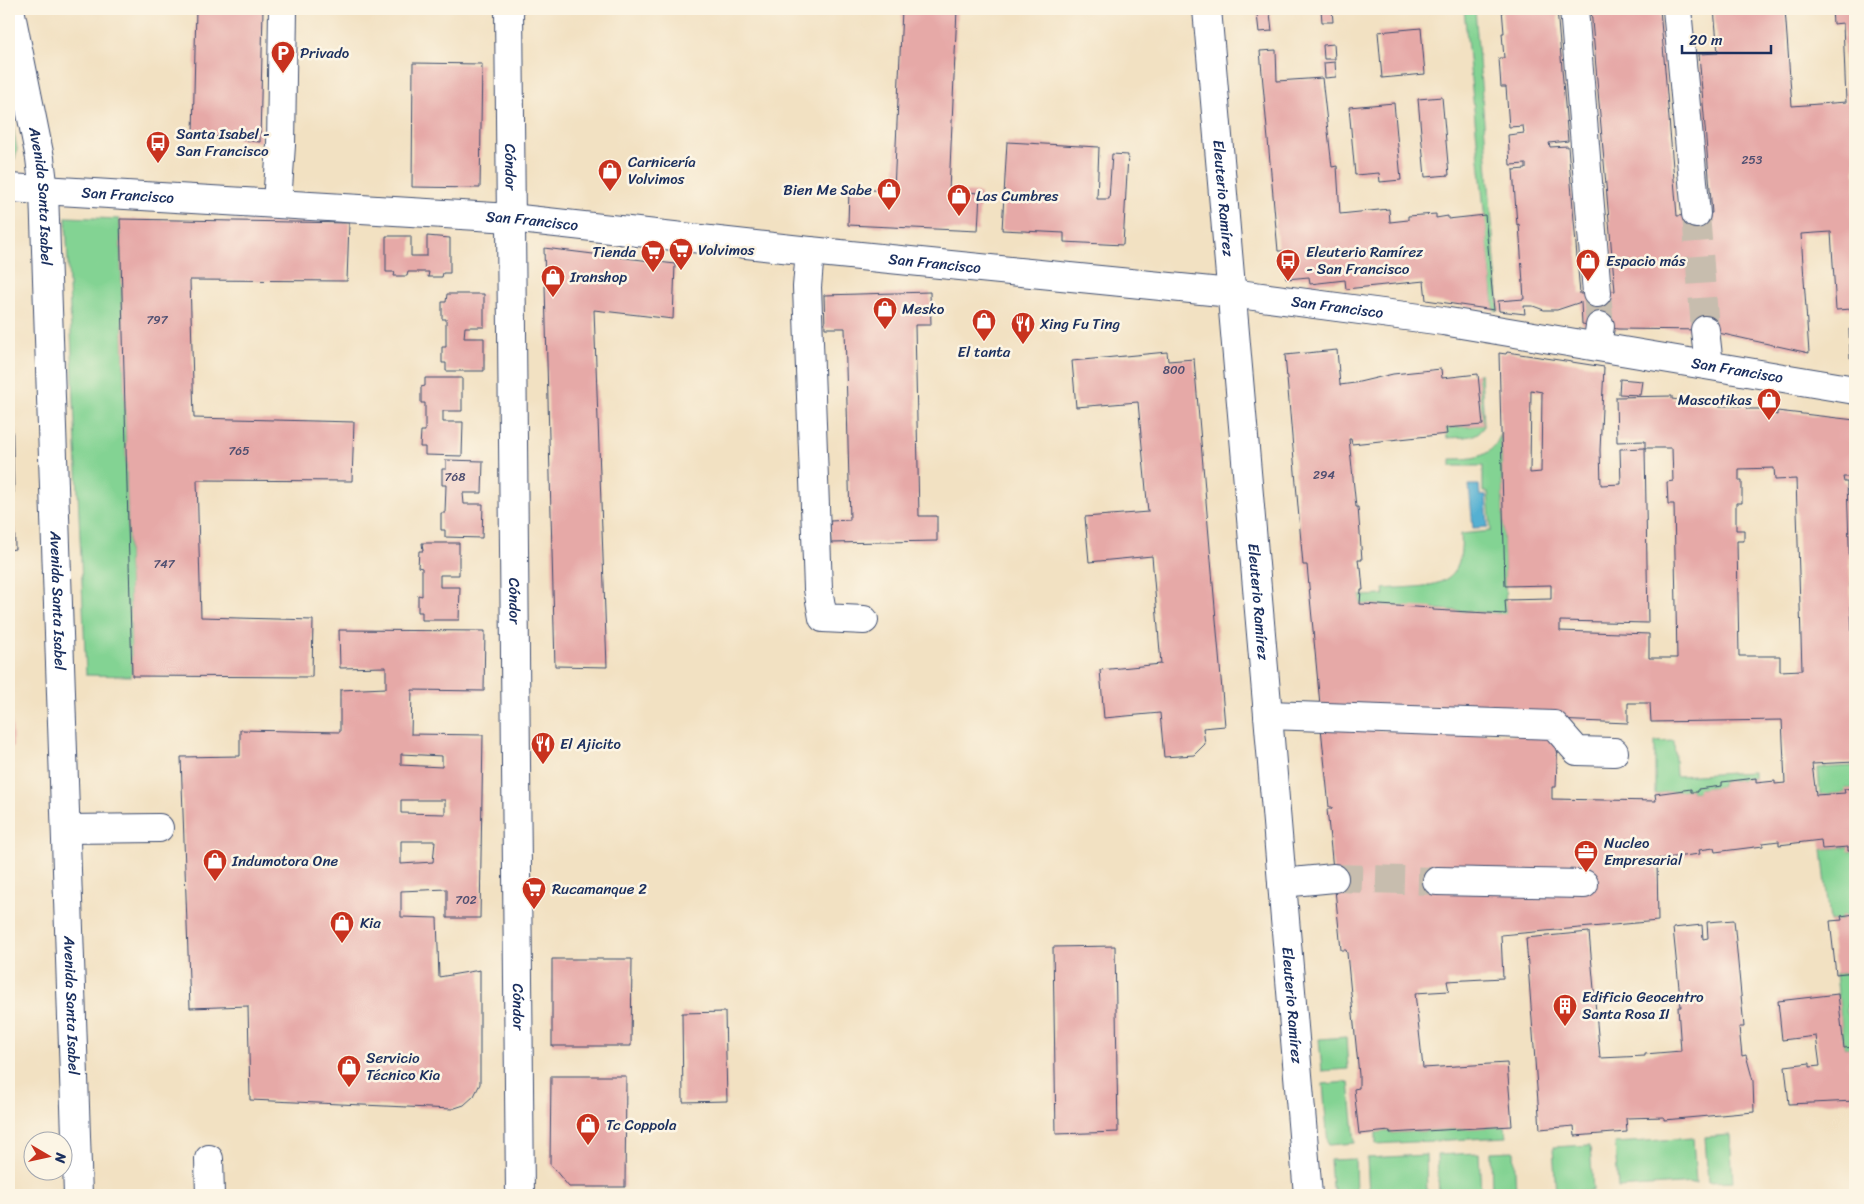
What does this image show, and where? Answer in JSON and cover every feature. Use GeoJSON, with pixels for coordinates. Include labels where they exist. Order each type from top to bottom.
{"type":"FeatureCollection","features":[{"type":"Feature","properties":{"kind":"main road","name":"Avenida Santa Isabel"},"geometry":{"type":"LineString","coordinates":[[10,9],[40,158],[44,191],[78,1195]]}},
{"type":"Feature","properties":{"kind":"main road"},"geometry":{"type":"LineString","coordinates":[[277,203],[281,145],[284,9]]}},
{"type":"Feature","properties":{"kind":"main road","name":"Cóndor"},"geometry":{"type":"LineString","coordinates":[[509,9],[520,1195]]}},
{"type":"Feature","properties":{"kind":"main road","name":"Eleuterio Ramírez"},"geometry":{"type":"LineString","coordinates":[[1207,9],[1308,1195]]}},
{"type":"Feature","properties":{"kind":"main road"},"geometry":{"type":"LineString","coordinates":[[1574,9],[1597,293]]}},
{"type":"Feature","properties":{"kind":"main road"},"geometry":{"type":"LineString","coordinates":[[1677,9],[1696,214]]}},
{"type":"Feature","properties":{"kind":"main road","name":"San Francisco"},"geometry":{"type":"LineString","coordinates":[[9,188],[511,218],[1230,293],[1443,321],[1599,336],[1709,365],[1855,390]]}},
{"type":"Feature","properties":{"kind":"main road"},"geometry":{"type":"LineString","coordinates":[[810,250],[807,287],[818,588],[823,618],[864,620]]}},
{"type":"Feature","properties":{"kind":"main road"},"geometry":{"type":"LineString","coordinates":[[1705,330],[1709,365]]}},
{"type":"Feature","properties":{"kind":"main road"},"geometry":{"type":"LineString","coordinates":[[1268,716],[1554,725],[1578,750],[1614,752]]}},
{"type":"Feature","properties":{"kind":"main road"},"geometry":{"type":"LineString","coordinates":[[66,829],[159,828]]}},
{"type":"Feature","properties":{"kind":"main road"},"geometry":{"type":"LineString","coordinates":[[1282,883],[1334,878]]}},
{"type":"Feature","properties":{"kind":"main road"},"geometry":{"type":"LineString","coordinates":[[1438,881],[1584,884]]}},
{"type":"Feature","properties":{"kind":"main road"},"geometry":{"type":"LineString","coordinates":[[209,1159],[210,1195]]}},
{"type":"Feature","properties":{"kind":"green space"},"geometry":{"type":"Polygon","coordinates":[[[1464,9],[1475,9],[1499,311],[1494,310],[1464,9]]]}},
{"type":"Feature","properties":{"kind":"green space"},"geometry":{"type":"Polygon","coordinates":[[[9,103],[17,149],[15,159],[9,165],[9,103]]]}},
{"type":"Feature","properties":{"kind":"green space"},"geometry":{"type":"Polygon","coordinates":[[[66,217],[120,219],[132,676],[86,675],[66,217]]]}},
{"type":"Feature","properties":{"kind":"green space"},"geometry":{"type":"Polygon","coordinates":[[[1478,374],[1481,374],[1484,426],[1473,435],[1447,438],[1446,428],[1482,425],[1478,374]]]}},
{"type":"Feature","properties":{"kind":"green space"},"geometry":{"type":"Polygon","coordinates":[[[1501,433],[1506,614],[1360,604],[1360,596],[1384,595],[1383,589],[1414,587],[1440,582],[1450,576],[1457,567],[1461,553],[1461,534],[1491,531],[1488,492],[1483,492],[1483,466],[1451,466],[1451,459],[1475,457],[1488,452],[1493,448],[1501,433]]]}},
{"type":"Feature","properties":{"kind":"green space"},"geometry":{"type":"Polygon","coordinates":[[[1674,741],[1676,776],[1754,772],[1754,778],[1722,782],[1722,786],[1699,789],[1698,792],[1691,792],[1691,789],[1655,794],[1655,742],[1674,741]]]}},
{"type":"Feature","properties":{"kind":"green space"},"geometry":{"type":"Polygon","coordinates":[[[1855,766],[1855,788],[1845,789],[1845,793],[1820,795],[1818,768],[1855,766]]]}},
{"type":"Feature","properties":{"kind":"green space"},"geometry":{"type":"Polygon","coordinates":[[[1848,847],[1849,851],[1855,851],[1855,914],[1842,916],[1842,920],[1830,921],[1822,849],[1848,847]]]}},
{"type":"Feature","properties":{"kind":"green space"},"geometry":{"type":"Polygon","coordinates":[[[1855,972],[1855,996],[1847,1005],[1847,1012],[1855,1022],[1855,1047],[1844,1048],[1836,974],[1855,972]]]}},
{"type":"Feature","properties":{"kind":"green space"},"geometry":{"type":"Polygon","coordinates":[[[1346,1037],[1348,1069],[1322,1071],[1319,1039],[1346,1037]]]}},
{"type":"Feature","properties":{"kind":"green space"},"geometry":{"type":"Polygon","coordinates":[[[1349,1082],[1355,1143],[1328,1145],[1323,1084],[1349,1082]]]}},
{"type":"Feature","properties":{"kind":"green space"},"geometry":{"type":"Polygon","coordinates":[[[1505,1126],[1506,1137],[1376,1144],[1376,1132],[1390,1131],[1390,1133],[1505,1126]]]}},
{"type":"Feature","properties":{"kind":"green space"},"geometry":{"type":"Polygon","coordinates":[[[1730,1135],[1733,1181],[1708,1182],[1705,1137],[1730,1135]]]}},
{"type":"Feature","properties":{"kind":"green space"},"geometry":{"type":"Polygon","coordinates":[[[1693,1138],[1696,1183],[1618,1188],[1615,1143],[1693,1138]]]}},
{"type":"Feature","properties":{"kind":"green space"},"geometry":{"type":"Polygon","coordinates":[[[1590,1145],[1593,1190],[1556,1193],[1553,1147],[1590,1145]]]}},
{"type":"Feature","properties":{"kind":"green space"},"geometry":{"type":"Polygon","coordinates":[[[1514,1151],[1516,1193],[1492,1194],[1491,1152],[1514,1151]]]}},
{"type":"Feature","properties":{"kind":"green space"},"geometry":{"type":"Polygon","coordinates":[[[1479,1153],[1481,1194],[1439,1195],[1437,1155],[1479,1153]]]}},
{"type":"Feature","properties":{"kind":"green space"},"geometry":{"type":"Polygon","coordinates":[[[1426,1155],[1427,1195],[1369,1195],[1367,1158],[1426,1155]]]}},
{"type":"Feature","properties":{"kind":"green space"},"geometry":{"type":"Polygon","coordinates":[[[1355,1159],[1356,1195],[1335,1195],[1334,1187],[1332,1187],[1330,1160],[1355,1159]]]}},
{"type":"Feature","properties":{"kind":"water"},"geometry":{"type":"Polygon","coordinates":[[[1469,485],[1479,485],[1480,496],[1486,495],[1488,527],[1473,528],[1469,485]]]}},
{"type":"Feature","properties":{"kind":"building"},"geometry":{"type":"Polygon","coordinates":[[[196,9],[263,9],[260,142],[193,134],[196,9]]]}},
{"type":"Feature","properties":{"kind":"building"},"geometry":{"type":"Polygon","coordinates":[[[902,9],[957,9],[949,191],[980,193],[978,231],[848,225],[849,189],[894,191],[902,9]]]}},
{"type":"Feature","properties":{"kind":"building"},"geometry":{"type":"Polygon","coordinates":[[[1321,9],[1332,9],[1333,22],[1322,22],[1321,9]]]}},
{"type":"Feature","properties":{"kind":"building"},"geometry":{"type":"Polygon","coordinates":[[[1502,9],[1557,9],[1568,141],[1549,143],[1550,147],[1568,146],[1580,294],[1615,291],[1591,9],[1660,9],[1677,216],[1712,213],[1699,54],[1718,53],[1714,9],[1785,9],[1792,106],[1846,102],[1843,23],[1833,24],[1832,9],[1855,9],[1855,303],[1851,303],[1852,309],[1836,310],[1831,232],[1801,234],[1809,353],[1705,330],[1618,329],[1582,324],[1581,302],[1557,310],[1544,310],[1533,306],[1524,306],[1525,314],[1499,311],[1498,301],[1524,299],[1513,170],[1526,169],[1526,164],[1510,165],[1508,135],[1524,133],[1523,126],[1509,127],[1506,87],[1501,87],[1499,58],[1504,58],[1502,9]]]}},
{"type":"Feature","properties":{"kind":"building"},"geometry":{"type":"Polygon","coordinates":[[[1270,13],[1272,31],[1259,32],[1257,14],[1270,13]]]}},
{"type":"Feature","properties":{"kind":"building"},"geometry":{"type":"Polygon","coordinates":[[[1421,28],[1425,74],[1382,78],[1378,32],[1421,28]]]}},
{"type":"Feature","properties":{"kind":"building"},"geometry":{"type":"Polygon","coordinates":[[[1334,44],[1335,59],[1324,59],[1323,45],[1334,44]]]}},
{"type":"Feature","properties":{"kind":"building"},"geometry":{"type":"Polygon","coordinates":[[[1276,50],[1277,81],[1322,78],[1332,167],[1337,166],[1340,214],[1389,209],[1390,222],[1408,220],[1408,216],[1436,214],[1436,218],[1448,216],[1448,219],[1485,215],[1494,310],[1426,300],[1424,281],[1346,289],[1345,280],[1310,284],[1309,277],[1286,279],[1284,251],[1278,251],[1260,51],[1276,50]]]}},
{"type":"Feature","properties":{"kind":"building"},"geometry":{"type":"Polygon","coordinates":[[[1335,62],[1336,77],[1325,78],[1324,63],[1335,62]]]}},
{"type":"Feature","properties":{"kind":"building"},"geometry":{"type":"Polygon","coordinates":[[[413,63],[482,64],[480,188],[412,187],[413,63]]]}},
{"type":"Feature","properties":{"kind":"building"},"geometry":{"type":"Polygon","coordinates":[[[1442,97],[1449,175],[1425,177],[1418,99],[1442,97]]]}},
{"type":"Feature","properties":{"kind":"building"},"geometry":{"type":"Polygon","coordinates":[[[1394,103],[1401,180],[1380,182],[1379,173],[1355,175],[1349,107],[1394,103]]]}},
{"type":"Feature","properties":{"kind":"building"},"geometry":{"type":"Polygon","coordinates":[[[1007,142],[1099,147],[1097,199],[1109,199],[1112,154],[1128,155],[1123,245],[1064,242],[1064,233],[1002,230],[1007,142]]]}},
{"type":"Feature","properties":{"kind":"building"},"geometry":{"type":"Polygon","coordinates":[[[120,219],[349,223],[347,281],[190,280],[194,418],[354,422],[352,481],[197,480],[201,617],[313,620],[312,677],[132,676],[120,219]]]}},
{"type":"Feature","properties":{"kind":"building"},"geometry":{"type":"Polygon","coordinates":[[[386,236],[411,236],[411,256],[427,256],[427,236],[450,238],[450,273],[443,273],[442,277],[428,277],[429,272],[408,272],[407,276],[394,276],[395,272],[386,272],[386,236]]]}},
{"type":"Feature","properties":{"kind":"building"},"geometry":{"type":"Polygon","coordinates":[[[544,248],[675,264],[673,319],[594,310],[607,667],[555,666],[544,248]]]}},
{"type":"Feature","properties":{"kind":"building"},"geometry":{"type":"Polygon","coordinates":[[[930,292],[931,325],[915,325],[919,516],[937,516],[937,541],[831,543],[830,521],[850,520],[845,328],[825,328],[824,295],[930,292]]]}},
{"type":"Feature","properties":{"kind":"building"},"geometry":{"type":"Polygon","coordinates":[[[447,294],[484,294],[484,327],[465,327],[464,338],[484,338],[484,371],[446,371],[446,363],[442,363],[442,347],[446,347],[446,319],[442,319],[442,302],[446,302],[447,294]]]}},
{"type":"Feature","properties":{"kind":"building"},"geometry":{"type":"Polygon","coordinates":[[[1849,329],[1855,329],[1855,359],[1850,358],[1849,329]]]}},
{"type":"Feature","properties":{"kind":"building"},"geometry":{"type":"Polygon","coordinates":[[[1337,350],[1340,385],[1393,374],[1441,369],[1442,378],[1478,374],[1483,425],[1446,428],[1447,434],[1352,444],[1351,439],[1349,439],[1356,507],[1358,507],[1362,560],[1358,560],[1359,567],[1361,567],[1363,590],[1361,590],[1360,604],[1506,614],[1505,600],[1551,599],[1551,585],[1505,586],[1499,353],[1506,354],[1507,352],[1604,367],[1600,450],[1601,485],[1621,484],[1620,449],[1645,448],[1645,441],[1617,442],[1616,397],[1672,396],[1672,399],[1720,406],[1746,406],[1747,409],[1766,409],[1766,412],[1777,415],[1777,411],[1855,420],[1855,477],[1843,477],[1844,482],[1847,482],[1853,668],[1855,668],[1855,762],[1812,764],[1816,795],[1845,793],[1844,789],[1855,788],[1855,851],[1848,851],[1848,847],[1822,849],[1821,840],[1779,845],[1779,841],[1763,843],[1763,846],[1715,852],[1714,848],[1699,850],[1700,854],[1657,859],[1658,921],[1501,935],[1503,978],[1447,981],[1449,991],[1415,993],[1423,1068],[1507,1063],[1512,1126],[1359,1134],[1354,1089],[1359,1088],[1359,1075],[1347,953],[1346,950],[1341,950],[1327,809],[1332,809],[1332,807],[1329,807],[1321,728],[1558,737],[1556,787],[1552,787],[1552,799],[1656,801],[1655,794],[1691,789],[1691,792],[1698,792],[1698,789],[1722,786],[1722,782],[1756,778],[1756,783],[1775,781],[1775,784],[1785,783],[1782,720],[1651,722],[1650,703],[1628,703],[1628,723],[1320,705],[1307,565],[1303,565],[1285,355],[1337,350]],[[1531,390],[1530,473],[1541,472],[1542,392],[1531,390]],[[1645,448],[1648,623],[1560,621],[1560,631],[1649,634],[1649,658],[1677,658],[1674,504],[1668,504],[1667,482],[1673,481],[1672,448],[1645,448]],[[1774,468],[1739,469],[1739,481],[1742,481],[1742,503],[1736,503],[1736,530],[1744,530],[1744,541],[1737,541],[1739,656],[1780,656],[1780,671],[1802,670],[1796,479],[1775,480],[1774,468]]]}},
{"type":"Feature","properties":{"kind":"building"},"geometry":{"type":"Polygon","coordinates":[[[1167,352],[1168,361],[1194,359],[1225,726],[1203,728],[1205,744],[1194,755],[1164,757],[1160,713],[1104,718],[1100,670],[1161,664],[1152,556],[1089,562],[1085,517],[1148,512],[1138,402],[1076,407],[1072,361],[1167,352]]]}},
{"type":"Feature","properties":{"kind":"building"},"geometry":{"type":"Polygon","coordinates":[[[10,353],[12,391],[9,391],[10,353]]]}},
{"type":"Feature","properties":{"kind":"building"},"geometry":{"type":"Polygon","coordinates":[[[425,378],[462,378],[462,411],[443,411],[443,422],[463,422],[462,456],[425,455],[425,447],[420,447],[421,431],[425,431],[425,403],[421,403],[421,387],[425,386],[425,378]]]}},
{"type":"Feature","properties":{"kind":"building"},"geometry":{"type":"Polygon","coordinates":[[[1620,379],[1642,381],[1640,395],[1619,394],[1620,379]]]}},
{"type":"Feature","properties":{"kind":"building"},"geometry":{"type":"Polygon","coordinates":[[[12,402],[14,493],[9,493],[9,403],[12,402]]]}},
{"type":"Feature","properties":{"kind":"building"},"geometry":{"type":"Polygon","coordinates":[[[446,460],[483,461],[482,493],[463,493],[464,504],[483,504],[482,538],[445,537],[445,530],[441,530],[441,513],[445,513],[446,485],[442,485],[442,469],[446,469],[446,460]]]}},
{"type":"Feature","properties":{"kind":"building"},"geometry":{"type":"Polygon","coordinates":[[[9,505],[14,505],[15,549],[9,550],[9,505]]]}},
{"type":"Feature","properties":{"kind":"building"},"geometry":{"type":"Polygon","coordinates":[[[422,543],[459,543],[459,575],[440,575],[440,587],[460,587],[459,620],[422,620],[422,612],[418,612],[418,595],[422,596],[422,568],[418,567],[419,551],[423,551],[422,543]]]}},
{"type":"Feature","properties":{"kind":"building","name":"Kia"},"geometry":{"type":"Polygon","coordinates":[[[339,630],[485,631],[484,691],[412,690],[411,734],[483,735],[480,918],[447,918],[447,889],[401,891],[401,917],[437,918],[439,977],[480,970],[480,1084],[474,1096],[464,1105],[452,1109],[250,1100],[248,1006],[190,1008],[181,757],[240,756],[240,730],[340,732],[340,690],[386,688],[386,667],[340,668],[339,630]],[[401,754],[401,765],[442,767],[442,756],[401,754]],[[401,800],[401,813],[445,814],[445,800],[401,800]],[[401,841],[401,864],[433,862],[435,841],[401,841]]]}},
{"type":"Feature","properties":{"kind":"building"},"geometry":{"type":"Polygon","coordinates":[[[9,721],[12,721],[13,747],[9,747],[9,721]]]}},
{"type":"Feature","properties":{"kind":"building"},"geometry":{"type":"Polygon","coordinates":[[[1855,914],[1855,972],[1836,974],[1830,921],[1842,920],[1841,916],[1855,914]]]}},
{"type":"Feature","properties":{"kind":"building"},"geometry":{"type":"Polygon","coordinates":[[[1734,920],[1744,1027],[1739,1027],[1742,1056],[1746,1055],[1753,1081],[1754,1112],[1664,1120],[1664,1117],[1626,1118],[1627,1132],[1575,1136],[1574,1126],[1540,1129],[1526,938],[1589,932],[1600,1058],[1645,1056],[1645,1054],[1681,1051],[1678,1007],[1681,1007],[1673,928],[1702,925],[1703,939],[1708,938],[1707,922],[1734,920]]]}},
{"type":"Feature","properties":{"kind":"building"},"geometry":{"type":"Polygon","coordinates":[[[1115,946],[1118,1132],[1056,1134],[1053,947],[1115,946]]]}},
{"type":"Feature","properties":{"kind":"building"},"geometry":{"type":"Polygon","coordinates":[[[552,959],[632,959],[631,1046],[552,1046],[552,959]]]}},
{"type":"Feature","properties":{"kind":"building"},"geometry":{"type":"Polygon","coordinates":[[[1838,994],[1844,1048],[1855,1047],[1855,1101],[1789,1104],[1785,1066],[1810,1063],[1810,1067],[1820,1066],[1816,1036],[1782,1040],[1778,1001],[1838,994]]]}},
{"type":"Feature","properties":{"kind":"building"},"geometry":{"type":"Polygon","coordinates":[[[725,1012],[727,1101],[683,1102],[682,1013],[725,1012]]]}},
{"type":"Feature","properties":{"kind":"building"},"geometry":{"type":"Polygon","coordinates":[[[551,1076],[626,1076],[625,1187],[569,1187],[550,1164],[551,1076]]]}},
{"type":"Feature","properties":{"kind":"tunnel"},"geometry":{"type":"LineString","coordinates":[[1696,214],[1705,330]]}},
{"type":"Feature","properties":{"kind":"tunnel"},"geometry":{"type":"LineString","coordinates":[[1597,293],[1600,326]]}},
{"type":"Feature","properties":{"kind":"tunnel"},"geometry":{"type":"LineString","coordinates":[[1334,878],[1437,881]]}},
{"type":"Feature","properties":{"kind":"place","name":"Privado"},"geometry":{"type":"Point","coordinates":[283,74]}},
{"type":"Feature","properties":{"kind":"place","name":"Santa Isabel - San Francisco"},"geometry":{"type":"Point","coordinates":[158,164]}},
{"type":"Feature","properties":{"kind":"place","name":"Carnicería Volvimos"},"geometry":{"type":"Point","coordinates":[610,192]}},
{"type":"Feature","properties":{"kind":"place","name":"Bien Me Sabe"},"geometry":{"type":"Point","coordinates":[889,211]}},
{"type":"Feature","properties":{"kind":"place","name":"Las Cumbres"},"geometry":{"type":"Point","coordinates":[959,217]}},
{"type":"Feature","properties":{"kind":"place","name":"Volvimos"},"geometry":{"type":"Point","coordinates":[681,271]}},
{"type":"Feature","properties":{"kind":"place","name":"Tienda"},"geometry":{"type":"Point","coordinates":[653,273]}},
{"type":"Feature","properties":{"kind":"place","name":"Eleuterio Ramírez - San Francisco"},"geometry":{"type":"Point","coordinates":[1288,282]}},
{"type":"Feature","properties":{"kind":"place","name":"Espacio más"},"geometry":{"type":"Point","coordinates":[1588,282]}},
{"type":"Feature","properties":{"kind":"place","name":"Iranshop"},"geometry":{"type":"Point","coordinates":[553,298]}},
{"type":"Feature","properties":{"kind":"place","name":"Mesko"},"geometry":{"type":"Point","coordinates":[885,330]}},
{"type":"Feature","properties":{"kind":"place","name":"El tanta"},"geometry":{"type":"Point","coordinates":[984,342]}},
{"type":"Feature","properties":{"kind":"place","name":"Xing Fu Ting"},"geometry":{"type":"Point","coordinates":[1023,345]}},
{"type":"Feature","properties":{"kind":"place","name":"Mascotikas"},"geometry":{"type":"Point","coordinates":[1769,421]}},
{"type":"Feature","properties":{"kind":"place","name":"El Ajicito"},"geometry":{"type":"Point","coordinates":[543,765]}},
{"type":"Feature","properties":{"kind":"place","name":"Nucleo Empresarial"},"geometry":{"type":"Point","coordinates":[1586,873]}},
{"type":"Feature","properties":{"kind":"place","name":"Indumotora One"},"geometry":{"type":"Point","coordinates":[215,882]}},
{"type":"Feature","properties":{"kind":"place","name":"Rucamanque 2"},"geometry":{"type":"Point","coordinates":[534,910]}},
{"type":"Feature","properties":{"kind":"place","name":"Kia"},"geometry":{"type":"Point","coordinates":[342,944]}},
{"type":"Feature","properties":{"kind":"place","name":"Edificio Geocentro Santa Rosa II"},"geometry":{"type":"Point","coordinates":[1565,1027]}},
{"type":"Feature","properties":{"kind":"place","name":"Servicio Técnico Kia"},"geometry":{"type":"Point","coordinates":[349,1088]}},
{"type":"Feature","properties":{"kind":"place","name":"Tc Coppola"},"geometry":{"type":"Point","coordinates":[588,1146]}}]}
